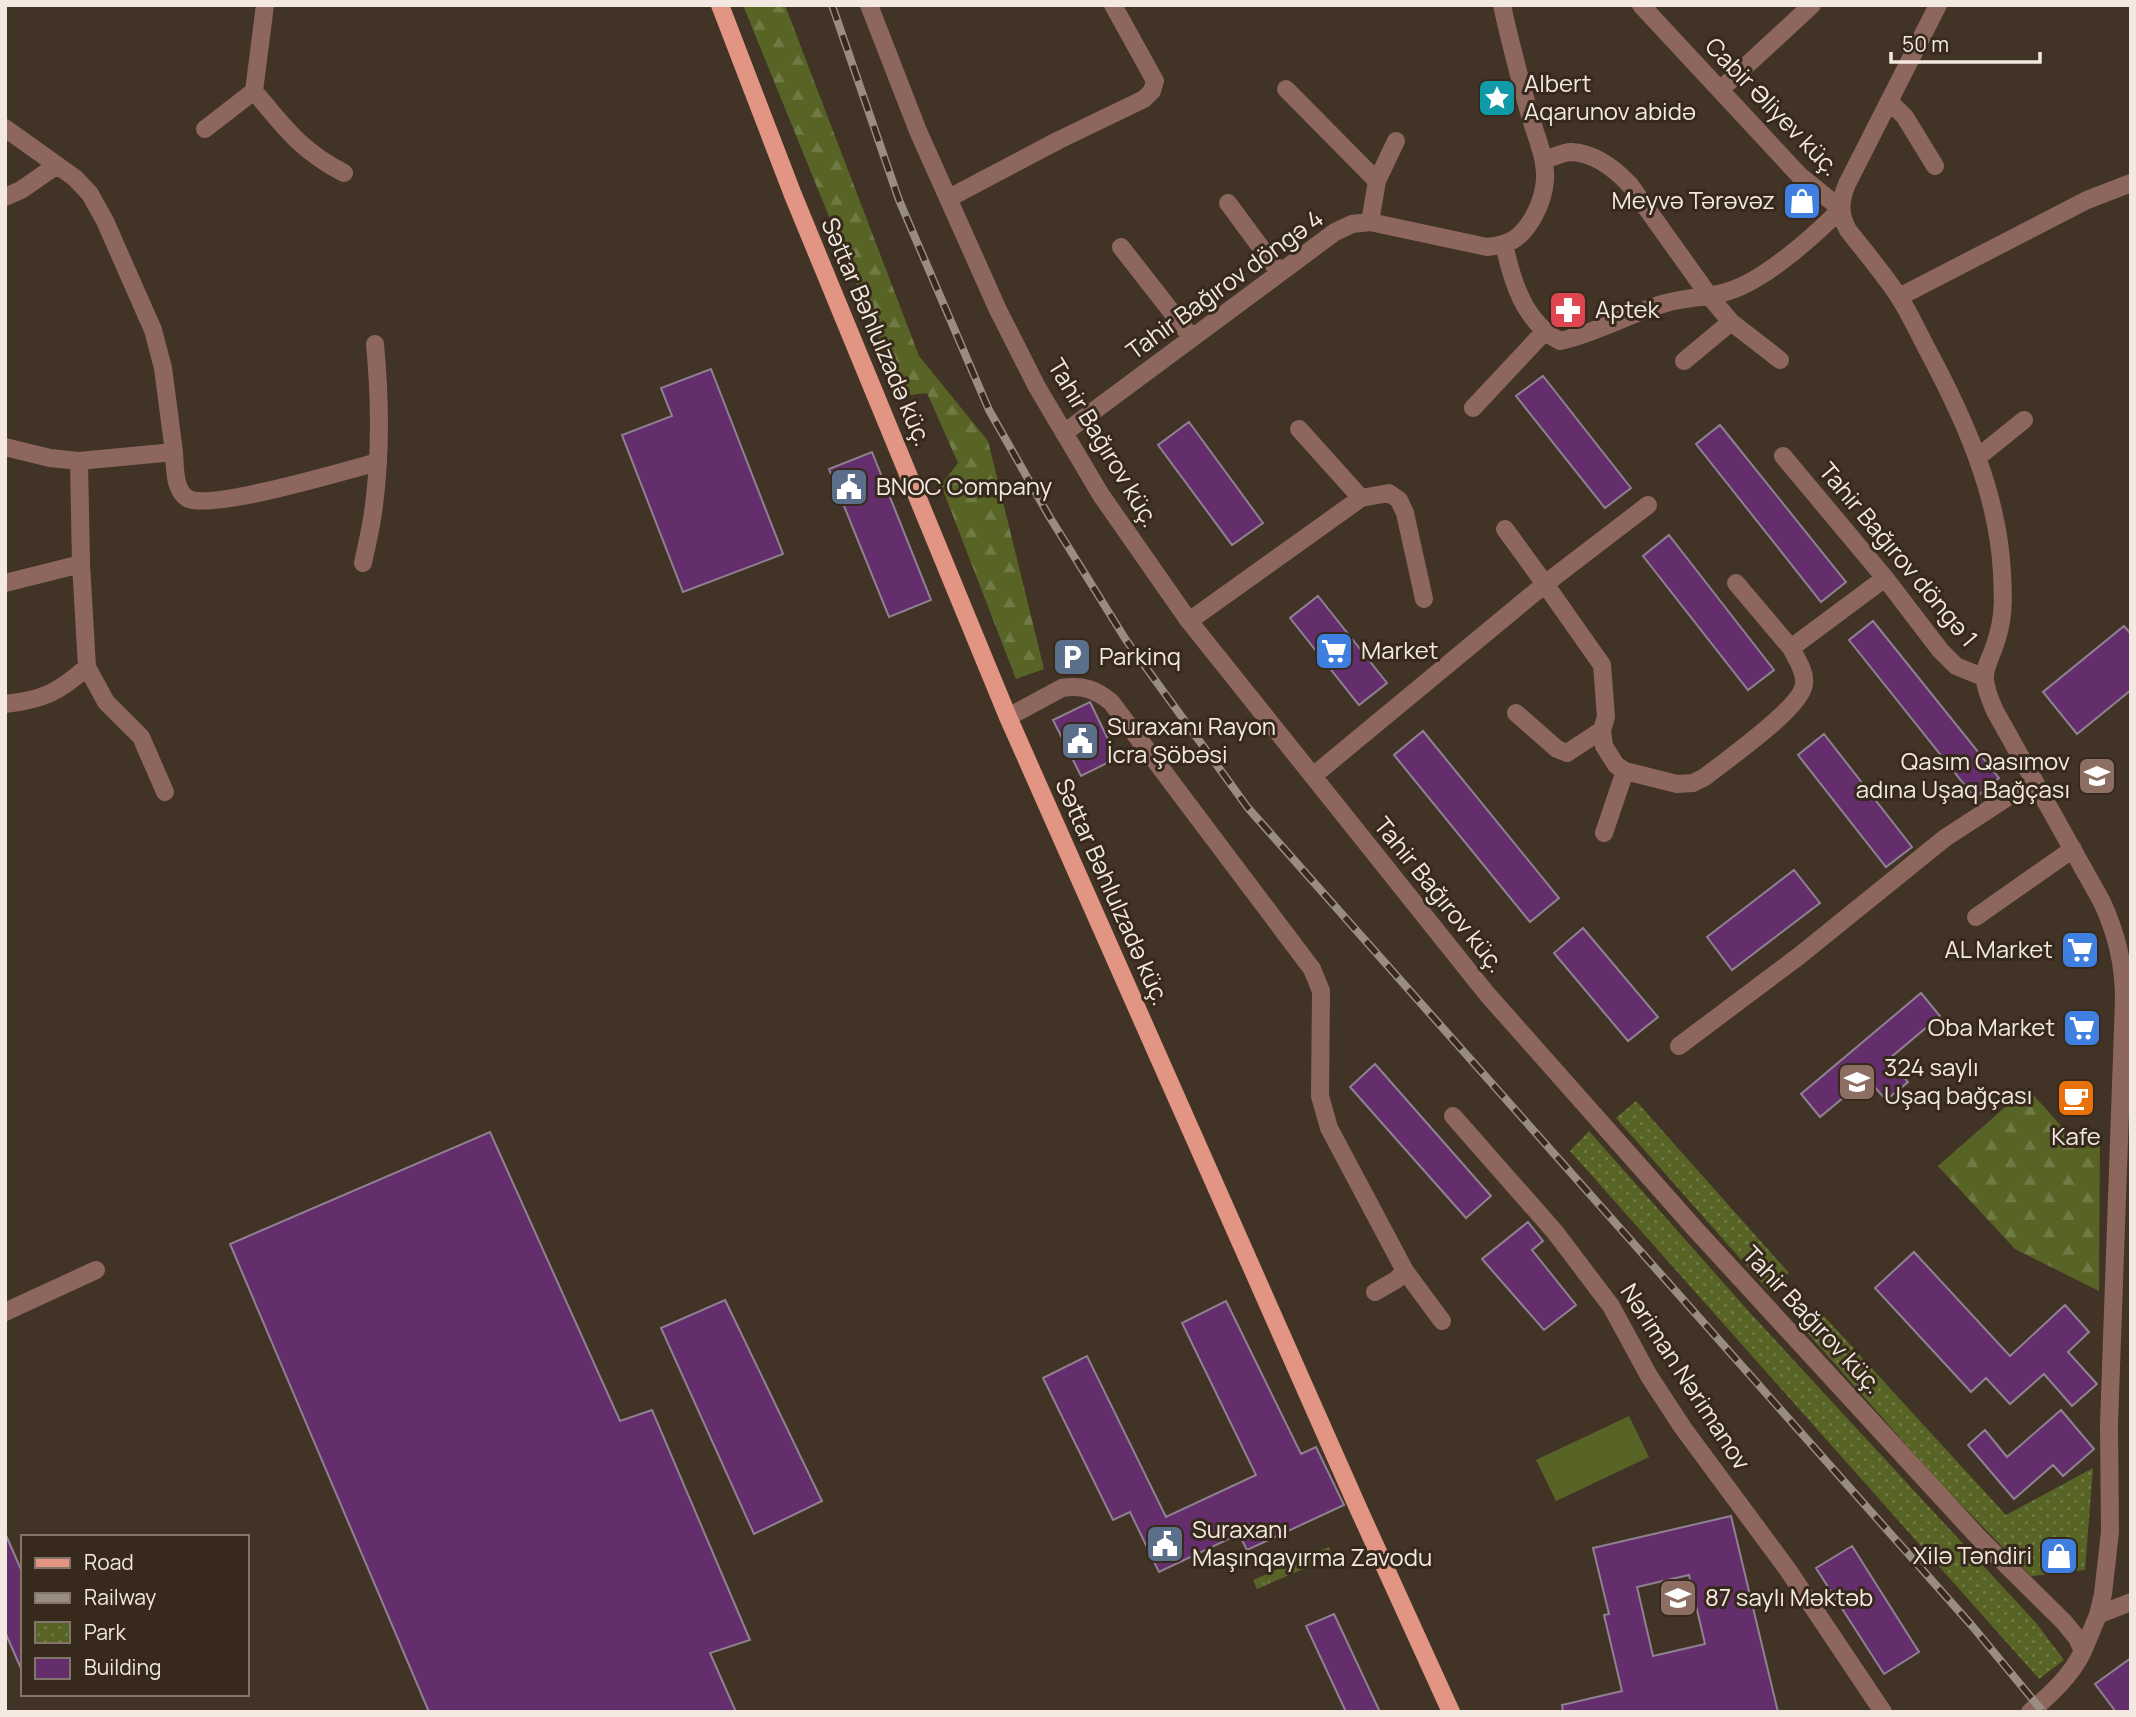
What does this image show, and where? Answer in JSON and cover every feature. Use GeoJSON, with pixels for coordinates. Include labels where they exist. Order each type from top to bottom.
{"type":"FeatureCollection","features":[{"type":"Feature","properties":{"kind":"main road","name":"Səttar Bəhlulzadə küç."},"geometry":{"type":"LineString","coordinates":[[720,5],[793,195],[1008,717],[1451,1712]]}},
{"type":"Feature","properties":{"kind":"street"},"geometry":{"type":"LineString","coordinates":[[205,129],[254,92],[265,5]]}},
{"type":"Feature","properties":{"kind":"street","name":"Tahir Bağırov küç."},"geometry":{"type":"LineString","coordinates":[[869,5],[918,131],[998,310],[1064,433],[1101,495],[1189,621],[1487,994],[1596,1118],[1979,1538],[2064,1622],[2077,1638],[2083,1651]]}},
{"type":"Feature","properties":{"kind":"street"},"geometry":{"type":"LineString","coordinates":[[948,198],[1059,139],[1143,99],[1152,91],[1155,81],[1113,5]]}},
{"type":"Feature","properties":{"kind":"street"},"geometry":{"type":"LineString","coordinates":[[1502,5],[1544,160],[1545,180],[1542,198],[1524,231],[1504,244],[1511,279],[1545,331],[1560,341],[1598,330],[1665,303],[1731,291],[1763,273],[1819,231],[1841,209]]}},
{"type":"Feature","properties":{"kind":"street","name":"Cabir Əliyev küç."},"geometry":{"type":"LineString","coordinates":[[1641,5],[1799,175],[1841,209]]}},
{"type":"Feature","properties":{"kind":"street"},"geometry":{"type":"LineString","coordinates":[[1720,90],[1812,5]]}},
{"type":"Feature","properties":{"kind":"street"},"geometry":{"type":"LineString","coordinates":[[1938,5],[1842,195],[1842,219],[1899,297],[1947,387],[1978,457],[2001,558],[2003,594],[1998,635],[1986,662],[1983,677],[1986,691],[2126,950],[2109,1424],[2110,1532],[2107,1567],[2098,1615],[2083,1651],[2072,1672],[2034,1709]]}},
{"type":"Feature","properties":{"kind":"street"},"geometry":{"type":"LineString","coordinates":[[1286,89],[1377,181]]}},
{"type":"Feature","properties":{"kind":"street"},"geometry":{"type":"LineString","coordinates":[[254,92],[293,138],[316,158],[344,173]]}},
{"type":"Feature","properties":{"kind":"street"},"geometry":{"type":"LineString","coordinates":[[1889,102],[1905,117],[1935,166]]}},
{"type":"Feature","properties":{"kind":"street"},"geometry":{"type":"LineString","coordinates":[[5,128],[75,178],[90,194],[105,221],[153,330],[163,368],[178,488],[187,498],[206,502],[278,489],[378,462]]}},
{"type":"Feature","properties":{"kind":"street"},"geometry":{"type":"LineString","coordinates":[[1370,222],[1377,181],[1396,141]]}},
{"type":"Feature","properties":{"kind":"street"},"geometry":{"type":"LineString","coordinates":[[1544,160],[1569,152],[1589,156],[1615,170],[1630,185],[1731,322],[1780,360]]}},
{"type":"Feature","properties":{"kind":"street"},"geometry":{"type":"LineString","coordinates":[[5,197],[21,190],[57,165]]}},
{"type":"Feature","properties":{"kind":"street"},"geometry":{"type":"LineString","coordinates":[[1899,297],[2087,200],[2131,183]]}},
{"type":"Feature","properties":{"kind":"street"},"geometry":{"type":"LineString","coordinates":[[1228,203],[1279,272]]}},
{"type":"Feature","properties":{"kind":"street","name":"Tahir Bağırov döngə 4"},"geometry":{"type":"LineString","coordinates":[[1064,433],[1279,272],[1335,232],[1352,224],[1370,222],[1471,245],[1487,247],[1504,244]]}},
{"type":"Feature","properties":{"kind":"street"},"geometry":{"type":"LineString","coordinates":[[1121,247],[1192,338]]}},
{"type":"Feature","properties":{"kind":"street"},"geometry":{"type":"LineString","coordinates":[[1684,361],[1731,322]]}},
{"type":"Feature","properties":{"kind":"street"},"geometry":{"type":"LineString","coordinates":[[1473,408],[1545,331]]}},
{"type":"Feature","properties":{"kind":"street"},"geometry":{"type":"LineString","coordinates":[[362,563],[374,507],[378,462],[380,398],[375,344]]}},
{"type":"Feature","properties":{"kind":"street"},"geometry":{"type":"LineString","coordinates":[[1978,457],[2024,420]]}},
{"type":"Feature","properties":{"kind":"street"},"geometry":{"type":"LineString","coordinates":[[1299,429],[1361,498]]}},
{"type":"Feature","properties":{"kind":"street"},"geometry":{"type":"LineString","coordinates":[[5,447],[50,458],[79,461],[174,452]]}},
{"type":"Feature","properties":{"kind":"street","name":"Tahir Bağırov döngə 1"},"geometry":{"type":"LineString","coordinates":[[1783,456],[1885,578],[1940,650],[1956,666],[1983,677]]}},
{"type":"Feature","properties":{"kind":"street"},"geometry":{"type":"LineString","coordinates":[[79,461],[87,667],[106,702],[141,737],[164,792]]}},
{"type":"Feature","properties":{"kind":"street"},"geometry":{"type":"LineString","coordinates":[[1189,621],[1361,498],[1389,493],[1399,500],[1405,513],[1424,599]]}},
{"type":"Feature","properties":{"kind":"street"},"geometry":{"type":"LineString","coordinates":[[1313,776],[1545,584],[1648,505]]}},
{"type":"Feature","properties":{"kind":"street"},"geometry":{"type":"LineString","coordinates":[[1505,529],[1602,665],[1606,717],[1602,730],[1604,746],[1616,765],[1625,771],[1677,784],[1693,783],[1705,777],[1785,713],[1798,699],[1804,684],[1802,671],[1791,648],[1736,583]]}},
{"type":"Feature","properties":{"kind":"street"},"geometry":{"type":"LineString","coordinates":[[5,583],[81,564]]}},
{"type":"Feature","properties":{"kind":"street"},"geometry":{"type":"LineString","coordinates":[[1791,648],[1885,578]]}},
{"type":"Feature","properties":{"kind":"street"},"geometry":{"type":"LineString","coordinates":[[5,704],[34,701],[70,682],[87,667]]}},
{"type":"Feature","properties":{"kind":"street"},"geometry":{"type":"LineString","coordinates":[[1008,717],[1062,688],[1084,687],[1097,691],[1111,702],[1312,969],[1321,991],[1320,1096],[1329,1128],[1405,1270],[1442,1321]]}},
{"type":"Feature","properties":{"kind":"street"},"geometry":{"type":"LineString","coordinates":[[1516,713],[1557,749],[1567,753],[1602,730]]}},
{"type":"Feature","properties":{"kind":"street"},"geometry":{"type":"LineString","coordinates":[[1604,833],[1625,771]]}},
{"type":"Feature","properties":{"kind":"street"},"geometry":{"type":"LineString","coordinates":[[1679,1046],[1798,956],[1945,838],[2034,780]]}},
{"type":"Feature","properties":{"kind":"street"},"geometry":{"type":"LineString","coordinates":[[1976,917],[2073,849]]}},
{"type":"Feature","properties":{"kind":"street","name":"Nəriman Nərimanov"},"geometry":{"type":"LineString","coordinates":[[1453,1116],[1555,1232],[1611,1306],[1649,1376],[1683,1428],[1788,1570],[1883,1712]]}},
{"type":"Feature","properties":{"kind":"street"},"geometry":{"type":"LineString","coordinates":[[5,1312],[96,1270]]}},
{"type":"Feature","properties":{"kind":"street"},"geometry":{"type":"LineString","coordinates":[[1375,1292],[1396,1280],[1405,1270]]}},
{"type":"Feature","properties":{"kind":"street"},"geometry":{"type":"LineString","coordinates":[[2098,1615],[2131,1602]]}},
{"type":"Feature","properties":{"kind":"green space"},"geometry":{"type":"Polygon","coordinates":[[[743,5],[785,5],[919,356],[988,441],[1044,669],[1016,679],[941,485],[958,463],[927,393],[902,396],[743,5]]]}},
{"type":"Feature","properties":{"kind":"green space"},"geometry":{"type":"Polygon","coordinates":[[[2027,1088],[2080,1147],[2100,1130],[2099,1291],[2015,1249],[1938,1166],[2027,1088]]]}},
{"type":"Feature","properties":{"kind":"green space"},"geometry":{"type":"Polygon","coordinates":[[[1636,1101],[1789,1273],[1768,1290],[1616,1118],[1636,1101]]]}},
{"type":"Feature","properties":{"kind":"green space"},"geometry":{"type":"Polygon","coordinates":[[[1589,1131],[1752,1315],[2037,1624],[2064,1660],[2039,1679],[1570,1151],[1589,1131]]]}},
{"type":"Feature","properties":{"kind":"green space"},"geometry":{"type":"Polygon","coordinates":[[[1822,1314],[2006,1515],[2093,1468],[2085,1570],[2031,1576],[1939,1482],[1805,1330],[1822,1314]]]}},
{"type":"Feature","properties":{"kind":"green space"},"geometry":{"type":"Polygon","coordinates":[[[1629,1416],[1649,1457],[1556,1501],[1536,1460],[1629,1416]]]}},
{"type":"Feature","properties":{"kind":"green space"},"geometry":{"type":"Polygon","coordinates":[[[1329,1547],[1333,1556],[1257,1589],[1253,1580],[1329,1547]]]}},
{"type":"Feature","properties":{"kind":"building"},"geometry":{"type":"Polygon","coordinates":[[[711,369],[783,554],[683,592],[622,435],[672,416],[661,388],[711,369]]]}},
{"type":"Feature","properties":{"kind":"building"},"geometry":{"type":"Polygon","coordinates":[[[1543,376],[1631,488],[1605,508],[1516,396],[1543,376]]]}},
{"type":"Feature","properties":{"kind":"building"},"geometry":{"type":"Polygon","coordinates":[[[1189,422],[1263,523],[1232,545],[1158,445],[1189,422]]]}},
{"type":"Feature","properties":{"kind":"building"},"geometry":{"type":"Polygon","coordinates":[[[1720,425],[1846,582],[1821,602],[1696,444],[1720,425]]]}},
{"type":"Feature","properties":{"kind":"building"},"geometry":{"type":"Polygon","coordinates":[[[872,452],[931,600],[889,617],[829,469],[872,452]]]}},
{"type":"Feature","properties":{"kind":"building"},"geometry":{"type":"Polygon","coordinates":[[[1669,535],[1774,670],[1748,690],[1643,556],[1669,535]]]}},
{"type":"Feature","properties":{"kind":"building"},"geometry":{"type":"Polygon","coordinates":[[[1318,596],[1387,683],[1359,705],[1290,618],[1318,596]]]}},
{"type":"Feature","properties":{"kind":"building"},"geometry":{"type":"Polygon","coordinates":[[[1873,621],[1999,778],[1975,798],[1849,640],[1873,621]]]}},
{"type":"Feature","properties":{"kind":"building"},"geometry":{"type":"Polygon","coordinates":[[[2124,626],[2131,634],[2131,690],[2077,734],[2043,692],[2124,626]]]}},
{"type":"Feature","properties":{"kind":"building"},"geometry":{"type":"Polygon","coordinates":[[[1090,702],[1117,758],[1081,776],[1053,720],[1090,702]]]}},
{"type":"Feature","properties":{"kind":"building"},"geometry":{"type":"Polygon","coordinates":[[[1423,731],[1559,898],[1530,922],[1394,755],[1423,731]]]}},
{"type":"Feature","properties":{"kind":"building"},"geometry":{"type":"Polygon","coordinates":[[[1824,734],[1912,847],[1886,867],[1798,755],[1824,734]]]}},
{"type":"Feature","properties":{"kind":"building"},"geometry":{"type":"Polygon","coordinates":[[[1794,870],[1820,903],[1732,970],[1707,937],[1794,870]]]}},
{"type":"Feature","properties":{"kind":"building"},"geometry":{"type":"Polygon","coordinates":[[[1583,928],[1658,1017],[1628,1041],[1554,953],[1583,928]]]}},
{"type":"Feature","properties":{"kind":"building"},"geometry":{"type":"Polygon","coordinates":[[[1921,993],[1940,1016],[1889,1059],[1908,1082],[1886,1100],[1867,1078],[1820,1117],[1801,1094],[1921,993]]]}},
{"type":"Feature","properties":{"kind":"building"},"geometry":{"type":"Polygon","coordinates":[[[1375,1064],[1491,1196],[1466,1218],[1350,1087],[1375,1064]]]}},
{"type":"Feature","properties":{"kind":"building"},"geometry":{"type":"Polygon","coordinates":[[[490,1132],[620,1421],[652,1410],[750,1640],[710,1653],[736,1712],[429,1712],[230,1244],[490,1132]]]}},
{"type":"Feature","properties":{"kind":"building"},"geometry":{"type":"Polygon","coordinates":[[[1528,1222],[1543,1241],[1532,1250],[1576,1305],[1544,1330],[1482,1259],[1528,1222]]]}},
{"type":"Feature","properties":{"kind":"building"},"geometry":{"type":"Polygon","coordinates":[[[1914,1252],[2010,1356],[2065,1305],[2089,1332],[2068,1352],[2097,1384],[2072,1406],[2044,1374],[2010,1404],[1986,1378],[1971,1392],[1875,1288],[1914,1252]]]}},
{"type":"Feature","properties":{"kind":"building"},"geometry":{"type":"Polygon","coordinates":[[[725,1300],[822,1501],[754,1534],[661,1328],[725,1300]]]}},
{"type":"Feature","properties":{"kind":"building"},"geometry":{"type":"Polygon","coordinates":[[[1226,1301],[1301,1454],[1316,1447],[1344,1505],[1247,1550],[1239,1534],[1159,1572],[1130,1512],[1113,1520],[1043,1378],[1087,1356],[1166,1517],[1256,1475],[1182,1323],[1226,1301]]]}},
{"type":"Feature","properties":{"kind":"building"},"geometry":{"type":"Polygon","coordinates":[[[2061,1410],[2094,1449],[2063,1476],[2053,1465],[2014,1499],[1968,1445],[1985,1430],[2007,1457],[2061,1410]]]}},
{"type":"Feature","properties":{"kind":"building"},"geometry":{"type":"Polygon","coordinates":[[[1731,1516],[1778,1712],[1563,1712],[1562,1705],[1622,1691],[1604,1615],[1609,1614],[1593,1548],[1731,1516]],[[1689,1575],[1637,1587],[1653,1656],[1705,1644],[1689,1575]]]}},
{"type":"Feature","properties":{"kind":"building"},"geometry":{"type":"Polygon","coordinates":[[[5,1533],[21,1569],[21,1668],[5,1632],[5,1533]]]}},
{"type":"Feature","properties":{"kind":"building"},"geometry":{"type":"Polygon","coordinates":[[[1852,1546],[1919,1652],[1884,1674],[1816,1568],[1852,1546]]]}},
{"type":"Feature","properties":{"kind":"building"},"geometry":{"type":"Polygon","coordinates":[[[1334,1614],[1380,1712],[1346,1712],[1306,1626],[1334,1614]]]}},
{"type":"Feature","properties":{"kind":"building"},"geometry":{"type":"Polygon","coordinates":[[[2131,1658],[2131,1712],[2116,1712],[2095,1684],[2131,1658]]]}},
{"type":"Feature","properties":{"kind":"railway"},"geometry":{"type":"LineString","coordinates":[[832,5],[899,200],[989,410],[1049,516],[1126,640],[1248,808],[1973,1627],[2043,1712]]}},
{"type":"Feature","properties":{"kind":"place","name":"Albert Aqarunov abidə"},"geometry":{"type":"Point","coordinates":[1497,98]}},
{"type":"Feature","properties":{"kind":"place","name":"Meyvə Tərəvəz"},"geometry":{"type":"Point","coordinates":[1802,201]}},
{"type":"Feature","properties":{"kind":"place","name":"Aptek"},"geometry":{"type":"Point","coordinates":[1568,310]}},
{"type":"Feature","properties":{"kind":"place","name":"BNOC Company"},"geometry":{"type":"Point","coordinates":[849,487]}},
{"type":"Feature","properties":{"kind":"place","name":"Market"},"geometry":{"type":"Point","coordinates":[1334,651]}},
{"type":"Feature","properties":{"kind":"place","name":"Parkinq"},"geometry":{"type":"Point","coordinates":[1072,657]}},
{"type":"Feature","properties":{"kind":"place","name":"Suraxanı Rayon İcra Şöbəsi"},"geometry":{"type":"Point","coordinates":[1080,741]}},
{"type":"Feature","properties":{"kind":"place","name":"Qasım Qasımov adına Uşaq Bağçası"},"geometry":{"type":"Point","coordinates":[2097,776]}},
{"type":"Feature","properties":{"kind":"place","name":"AL Market"},"geometry":{"type":"Point","coordinates":[2080,950]}},
{"type":"Feature","properties":{"kind":"place","name":"Oba Market"},"geometry":{"type":"Point","coordinates":[2082,1028]}},
{"type":"Feature","properties":{"kind":"place","name":"324 saylı Uşaq bağçası"},"geometry":{"type":"Point","coordinates":[1857,1082]}},
{"type":"Feature","properties":{"kind":"place","name":"Kafe"},"geometry":{"type":"Point","coordinates":[2076,1098]}},
{"type":"Feature","properties":{"kind":"place","name":"Suraxanı Maşınqayırma Zavodu"},"geometry":{"type":"Point","coordinates":[1165,1544]}},
{"type":"Feature","properties":{"kind":"place","name":"Xilə Təndiri"},"geometry":{"type":"Point","coordinates":[2059,1556]}},
{"type":"Feature","properties":{"kind":"place","name":"87 saylı Məktəb"},"geometry":{"type":"Point","coordinates":[1678,1598]}}]}
